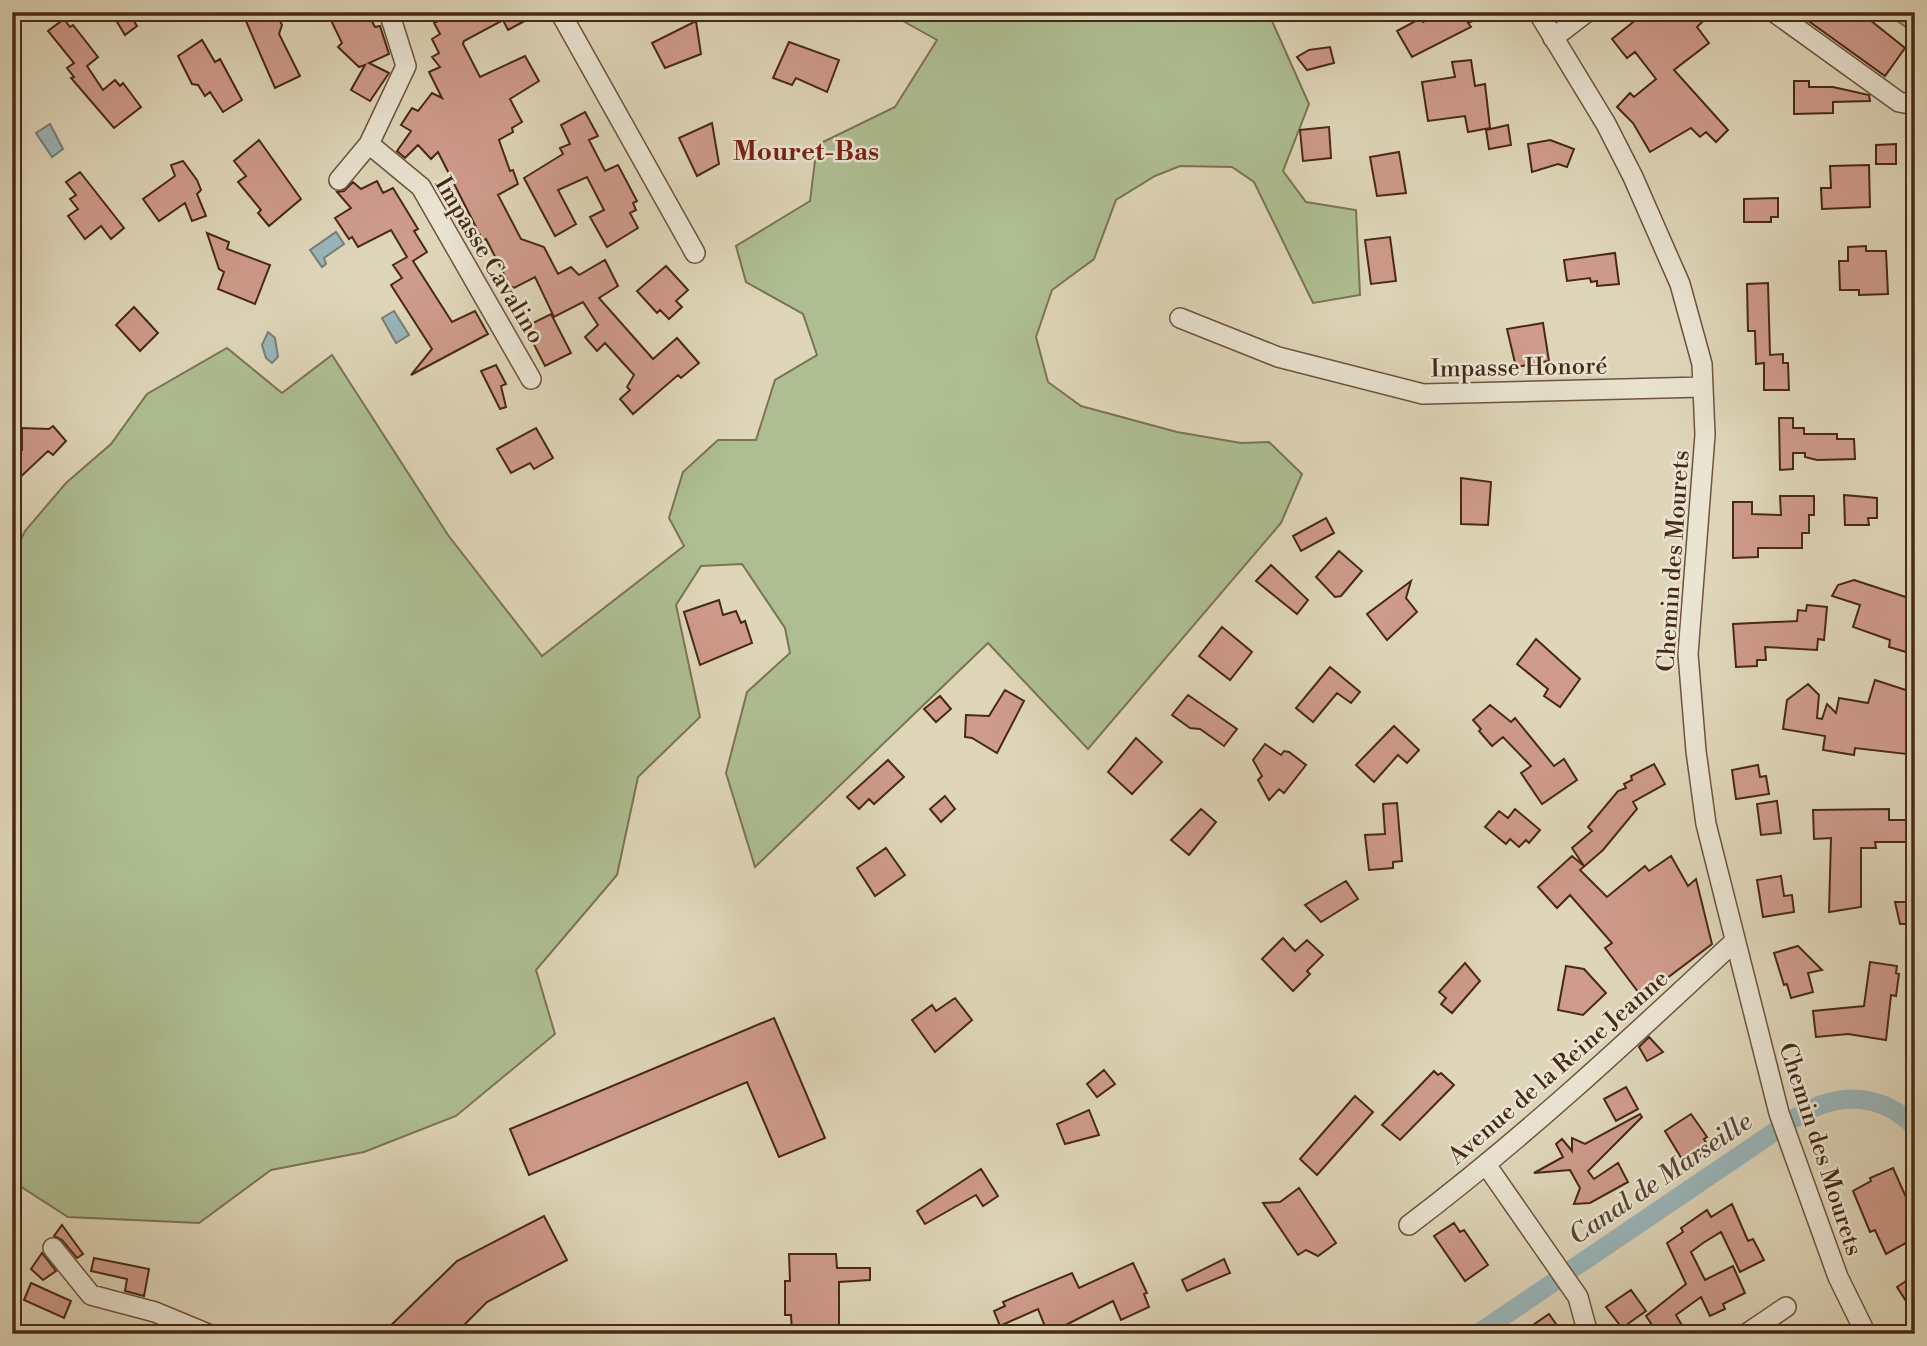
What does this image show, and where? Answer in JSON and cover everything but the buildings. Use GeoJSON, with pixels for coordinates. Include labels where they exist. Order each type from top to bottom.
{"type":"FeatureCollection","features":[{"type":"Feature","properties":{"kind":"street"},"geometry":{"type":"LineString","coordinates":[[339,180],[369,144],[406,66],[389,12]]}},
{"type":"Feature","properties":{"kind":"street"},"geometry":{"type":"LineString","coordinates":[[560,12],[695,253]]}},
{"type":"Feature","properties":{"kind":"street","name":"Chemin des Mourets"},"geometry":{"type":"LineString","coordinates":[[1538,12],[1606,124],[1633,177],[1675,272],[1702,364],[1705,435],[1688,654],[1690,695],[1706,824],[1779,1113],[1838,1277],[1866,1334]]}},
{"type":"Feature","properties":{"kind":"street"},"geometry":{"type":"LineString","coordinates":[[1553,38],[1587,12]]}},
{"type":"Feature","properties":{"kind":"street"},"geometry":{"type":"LineString","coordinates":[[1774,12],[1899,102],[1915,105]]}},
{"type":"Feature","properties":{"kind":"street","name":"Impasse Cavalino"},"geometry":{"type":"LineString","coordinates":[[369,144],[421,187],[531,379]]}},
{"type":"Feature","properties":{"kind":"street","name":"Impasse Honoré"},"geometry":{"type":"LineString","coordinates":[[1180,317],[1278,357],[1423,394],[1702,387]]}},
{"type":"Feature","properties":{"kind":"street","name":"Avenue de la Reine Jeanne"},"geometry":{"type":"LineString","coordinates":[[1409,1224],[1487,1166],[1579,1088],[1735,941]]}},
{"type":"Feature","properties":{"kind":"street"},"geometry":{"type":"LineString","coordinates":[[1487,1166],[1578,1297],[1588,1334]]}},
{"type":"Feature","properties":{"kind":"street"},"geometry":{"type":"LineString","coordinates":[[53,1248],[91,1295],[155,1312],[208,1334]]}},
{"type":"Feature","properties":{"kind":"street"},"geometry":{"type":"LineString","coordinates":[[1746,1334],[1786,1307]]}},
{"type":"Feature","properties":{"kind":"green space"},"geometry":{"type":"Polygon","coordinates":[[[887,12],[1268,12],[1309,104],[1283,171],[1306,202],[1356,210],[1360,295],[1313,303],[1254,182],[1232,167],[1180,166],[1155,176],[1116,200],[1094,259],[1052,290],[1036,337],[1048,382],[1081,406],[1177,432],[1241,443],[1269,442],[1302,474],[1281,523],[1088,749],[988,643],[755,867],[726,773],[747,692],[790,653],[785,628],[742,564],[701,566],[676,605],[700,717],[638,777],[617,875],[536,970],[555,1034],[456,1116],[364,1152],[271,1170],[199,1223],[68,1217],[12,1181],[12,557],[25,531],[66,483],[111,444],[147,394],[227,348],[282,393],[332,355],[448,535],[542,656],[684,546],[669,518],[683,472],[718,440],[756,440],[775,380],[817,355],[803,314],[746,282],[736,246],[810,201],[817,145],[895,107],[937,40],[887,12]]]}},
{"type":"Feature","properties":{"kind":"green space"},"geometry":{"type":"Polygon","coordinates":[[[1884,12],[1915,12],[1915,33],[1884,12]]]}},
{"type":"Feature","properties":{"kind":"water"},"geometry":{"type":"Polygon","coordinates":[[[50,124],[63,149],[52,157],[36,133],[50,124]]]}},
{"type":"Feature","properties":{"kind":"water"},"geometry":{"type":"Polygon","coordinates":[[[336,232],[344,244],[324,258],[326,264],[322,267],[310,250],[336,232]]]}},
{"type":"Feature","properties":{"kind":"water"},"geometry":{"type":"Polygon","coordinates":[[[394,311],[409,335],[396,343],[382,318],[394,311]]]}},
{"type":"Feature","properties":{"kind":"water"},"geometry":{"type":"Polygon","coordinates":[[[268,332],[275,338],[278,357],[272,363],[266,358],[262,345],[268,332]]]}},
{"type":"Feature","properties":{"kind":"waterway","name":"Canal de Marseille"},"geometry":{"type":"LineString","coordinates":[[1795,1118],[1825,1103],[1856,1099],[1887,1107],[1915,1127]]}},
{"type":"Feature","properties":{"kind":"waterway","name":"Canal de Marseille"},"geometry":{"type":"LineString","coordinates":[[1572,1269],[1777,1130]]}},
{"type":"Feature","properties":{"kind":"waterway","name":"Canal de Marseille"},"geometry":{"type":"LineString","coordinates":[[1477,1334],[1557,1280]]}},
{"type":"Feature","properties":{"kind":"district","name":"Mouret-Bas"},"geometry":{"type":"Point","coordinates":[806,151]}}]}
